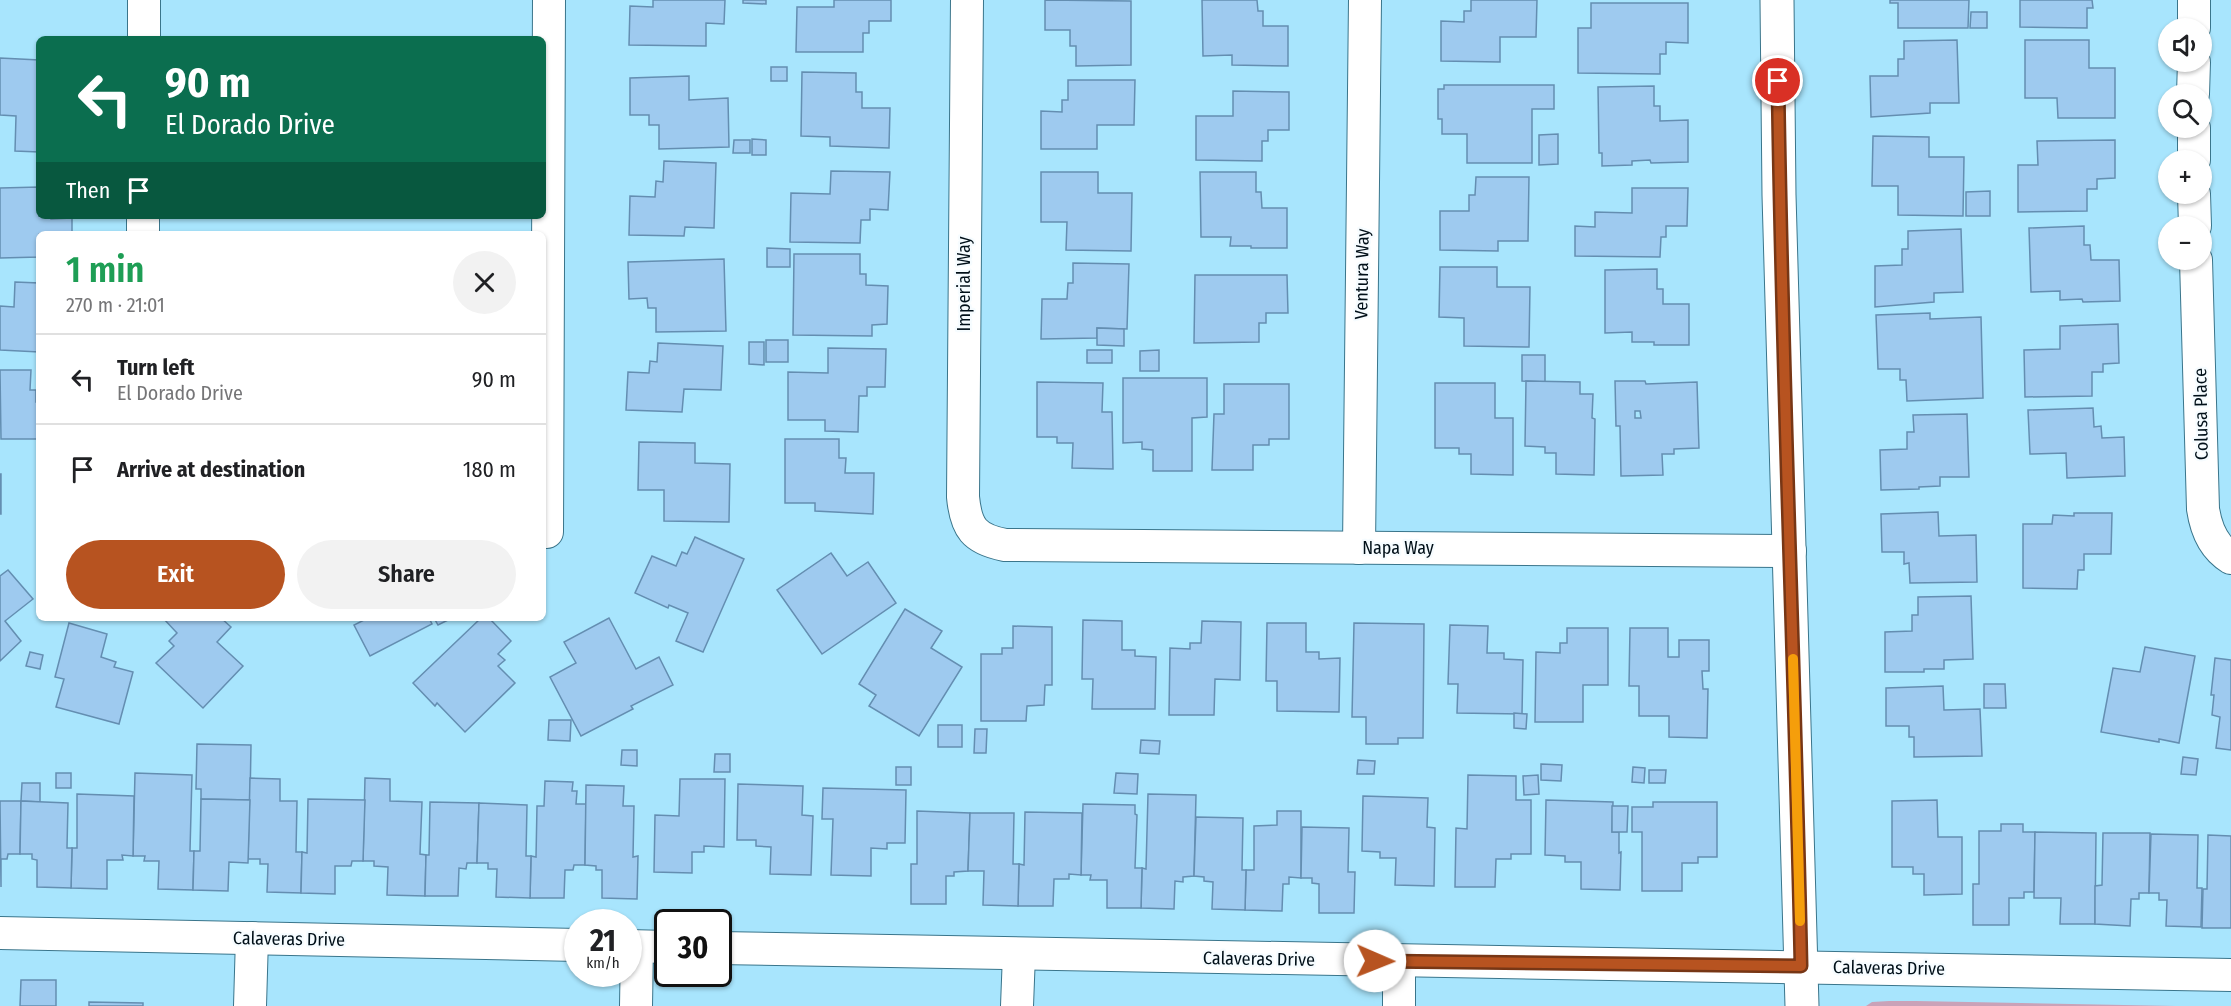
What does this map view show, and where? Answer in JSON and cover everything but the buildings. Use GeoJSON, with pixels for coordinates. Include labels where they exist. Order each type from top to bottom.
{"type":"FeatureCollection","features":[{"type":"Feature","properties":{"kind":"street"},"geometry":{"type":"LineString","coordinates":[[144,0],[144,36]]}},
{"type":"Feature","properties":{"kind":"street"},"geometry":{"type":"LineString","coordinates":[[547,532],[549,0]]}},
{"type":"Feature","properties":{"kind":"street","name":"Imperial Way"},"geometry":{"type":"LineString","coordinates":[[967,0],[963,497],[967,520],[972,530],[986,540],[1005,544]]}},
{"type":"Feature","properties":{"kind":"street","name":"Ventura Way"},"geometry":{"type":"LineString","coordinates":[[1359,548],[1365,0]]}},
{"type":"Feature","properties":{"kind":"street"},"geometry":{"type":"LineString","coordinates":[[1777,0],[1779,195],[1802,1006]]}},
{"type":"Feature","properties":{"kind":"street"},"geometry":{"type":"LineString","coordinates":[[2194,0],[2194,18]]}},
{"type":"Feature","properties":{"kind":"street","name":"Colusa Place"},"geometry":{"type":"LineString","coordinates":[[2196,270],[2203,509],[2212,540],[2218,549],[2231,558]]}},
{"type":"Feature","properties":{"kind":"street","name":"Napa Way"},"geometry":{"type":"LineString","coordinates":[[1005,544],[1790,551]]}},
{"type":"Feature","properties":{"kind":"street","name":"Calaveras Drive"},"geometry":{"type":"LineString","coordinates":[[0,933],[564,945]]}},
{"type":"Feature","properties":{"kind":"street"},"geometry":{"type":"LineString","coordinates":[[250,1006],[252,938]]}},
{"type":"Feature","properties":{"kind":"street","name":"Calaveras Drive"},"geometry":{"type":"LineString","coordinates":[[732,948],[2231,975]]}},
{"type":"Feature","properties":{"kind":"street"},"geometry":{"type":"LineString","coordinates":[[1017,1006],[1019,954]]}},
{"type":"Feature","properties":{"kind":"street"},"geometry":{"type":"LineString","coordinates":[[1399,961],[1399,1006]]}},
{"type":"Feature","properties":{"kind":"street"},"geometry":{"type":"LineString","coordinates":[[635,987],[636,1006]]}},
{"type":"Feature","properties":{"kind":"shaded area"},"geometry":{"type":"Polygon","coordinates":[[[1872,1002],[2176,1006],[1866,1006],[1872,1002]]]}},
{"type":"Feature","properties":{"kind":"slow traffic"},"geometry":{"type":"LineString","coordinates":[[1793,659],[1800,921]]}},
{"type":"Feature","properties":{"kind":"route"},"geometry":{"type":"LineString","coordinates":[[1375,961],[1801,966],[1784,401],[1778,81]]}}]}
